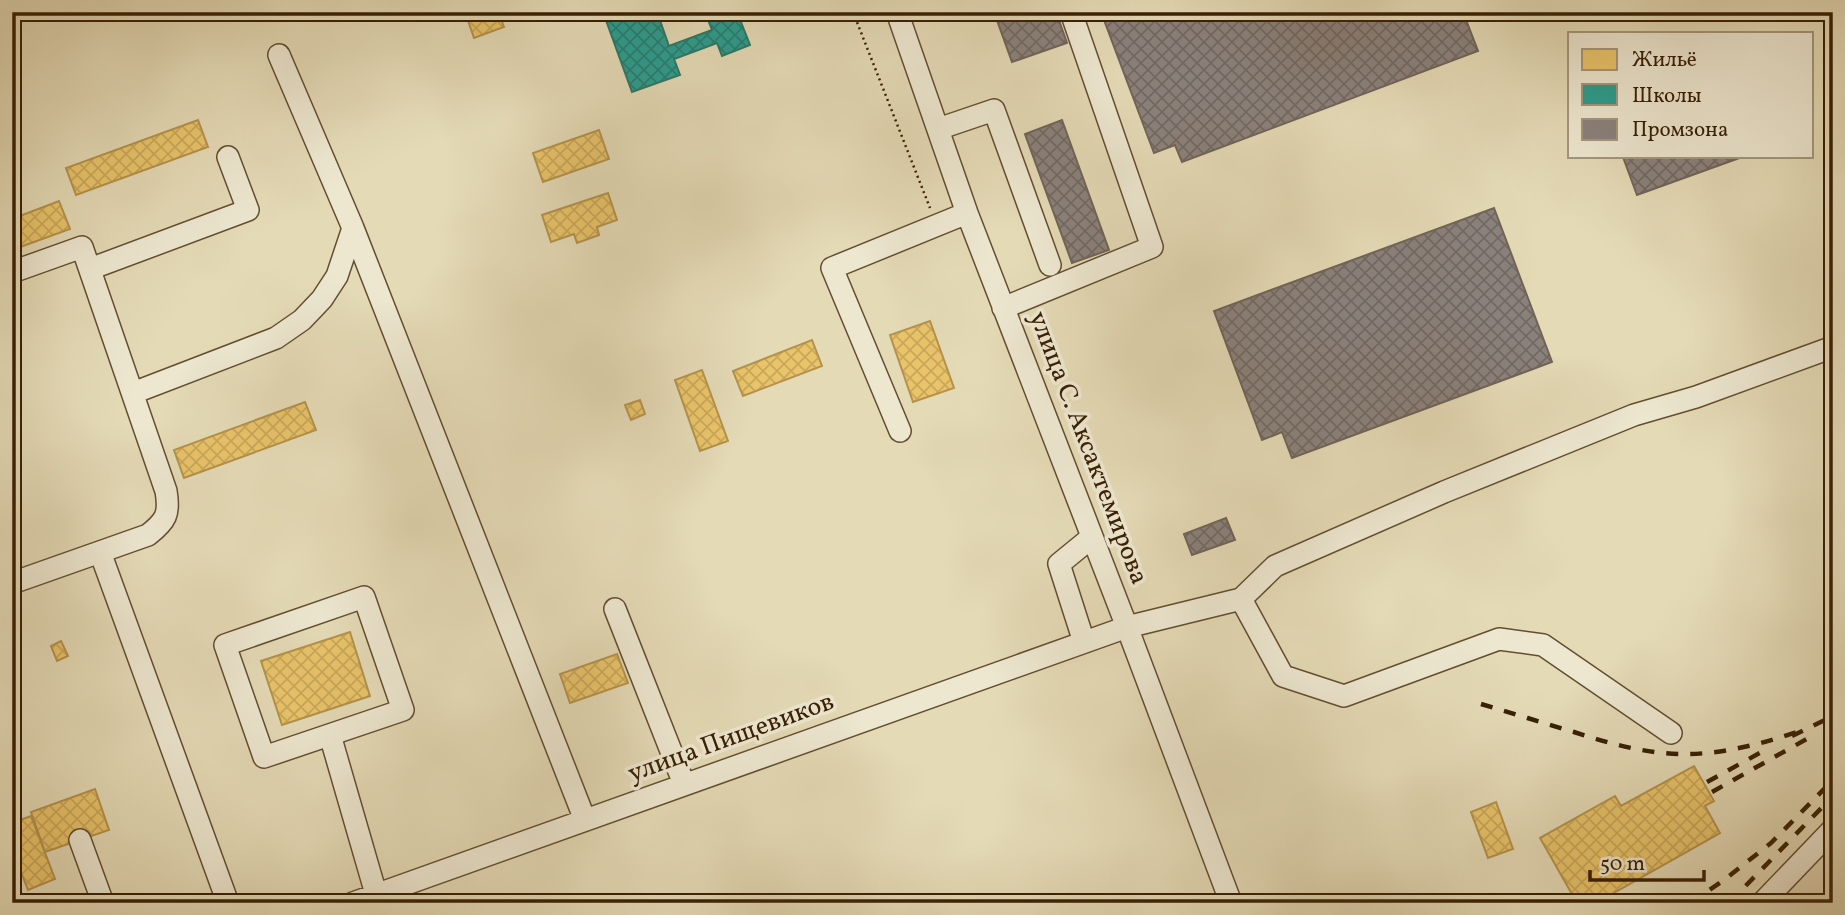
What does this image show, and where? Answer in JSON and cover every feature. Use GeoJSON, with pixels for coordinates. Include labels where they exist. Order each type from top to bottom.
{"type":"FeatureCollection","features":[{"type":"Feature","properties":{"kind":"street","name":"улица С. Аксактемирова"},"geometry":{"type":"LineString","coordinates":[[897,12],[967,213],[1231,903]]}},
{"type":"Feature","properties":{"kind":"street"},"geometry":{"type":"LineString","coordinates":[[1003,308],[1152,247],[1071,12]]}},
{"type":"Feature","properties":{"kind":"street"},"geometry":{"type":"LineString","coordinates":[[279,55],[353,228],[585,820]]}},
{"type":"Feature","properties":{"kind":"street"},"geometry":{"type":"LineString","coordinates":[[938,129],[994,110],[1050,265]]}},
{"type":"Feature","properties":{"kind":"street"},"geometry":{"type":"LineString","coordinates":[[90,269],[248,210],[228,157]]}},
{"type":"Feature","properties":{"kind":"street"},"geometry":{"type":"LineString","coordinates":[[900,430],[832,268],[967,213]]}},
{"type":"Feature","properties":{"kind":"street"},"geometry":{"type":"LineString","coordinates":[[133,393],[276,338],[302,320],[322,299],[337,276],[353,228]]}},
{"type":"Feature","properties":{"kind":"street"},"geometry":{"type":"LineString","coordinates":[[12,272],[82,247],[169,506],[164,523],[148,535],[12,583]]}},
{"type":"Feature","properties":{"kind":"street"},"geometry":{"type":"LineString","coordinates":[[1671,733],[1544,645],[1499,639],[1344,696],[1283,676],[1241,599],[1275,566],[1444,492],[1634,415],[1696,397],[1833,348]]}},
{"type":"Feature","properties":{"kind":"street"},"geometry":{"type":"LineString","coordinates":[[1084,642],[1059,564],[1092,537]]}},
{"type":"Feature","properties":{"kind":"street"},"geometry":{"type":"LineString","coordinates":[[100,552],[228,903]]}},
{"type":"Feature","properties":{"kind":"street"},"geometry":{"type":"LineString","coordinates":[[365,597],[403,709],[330,735],[264,757],[225,645],[365,597]]}},
{"type":"Feature","properties":{"kind":"street","name":"улица Пищевиков"},"geometry":{"type":"LineString","coordinates":[[353,903],[1127,627],[1241,599]]}},
{"type":"Feature","properties":{"kind":"street"},"geometry":{"type":"LineString","coordinates":[[615,609],[684,784]]}},
{"type":"Feature","properties":{"kind":"street"},"geometry":{"type":"LineString","coordinates":[[330,735],[376,894]]}},
{"type":"Feature","properties":{"kind":"street"},"geometry":{"type":"LineString","coordinates":[[1762,903],[1833,830]]}},
{"type":"Feature","properties":{"kind":"street"},"geometry":{"type":"LineString","coordinates":[[80,840],[103,903]]}},
{"type":"Feature","properties":{"kind":"path"},"geometry":{"type":"LineString","coordinates":[[853,12],[937,225]]}},
{"type":"Feature","properties":{"kind":"building: Жильё"},"geometry":{"type":"Polygon","coordinates":[[[465,12],[498,12],[504,27],[474,38],[465,12]]]}},
{"type":"Feature","properties":{"kind":"building: Жильё"},"geometry":{"type":"Polygon","coordinates":[[[198,120],[208,147],[76,195],[66,168],[198,120]]]}},
{"type":"Feature","properties":{"kind":"building: Жильё"},"geometry":{"type":"Polygon","coordinates":[[[599,130],[609,159],[543,182],[533,153],[599,130]]]}},
{"type":"Feature","properties":{"kind":"building: Жильё"},"geometry":{"type":"Polygon","coordinates":[[[608,193],[617,220],[597,227],[599,235],[577,243],[574,234],[551,242],[542,215],[608,193]]]}},
{"type":"Feature","properties":{"kind":"building: Жильё"},"geometry":{"type":"Polygon","coordinates":[[[59,201],[70,229],[12,250],[12,219],[59,201]]]}},
{"type":"Feature","properties":{"kind":"building: Жильё"},"geometry":{"type":"Polygon","coordinates":[[[930,321],[954,388],[913,402],[890,335],[930,321]]]}},
{"type":"Feature","properties":{"kind":"building: Жильё"},"geometry":{"type":"Polygon","coordinates":[[[812,340],[822,366],[743,396],[733,371],[812,340]]]}},
{"type":"Feature","properties":{"kind":"building: Жильё"},"geometry":{"type":"Polygon","coordinates":[[[702,370],[728,441],[700,451],[675,380],[702,370]]]}},
{"type":"Feature","properties":{"kind":"building: Жильё"},"geometry":{"type":"Polygon","coordinates":[[[640,400],[645,414],[631,420],[625,405],[640,400]]]}},
{"type":"Feature","properties":{"kind":"building: Жильё"},"geometry":{"type":"Polygon","coordinates":[[[305,402],[316,430],[184,478],[174,450],[305,402]]]}},
{"type":"Feature","properties":{"kind":"building: Жильё"},"geometry":{"type":"Polygon","coordinates":[[[350,632],[370,696],[282,725],[261,661],[350,632]]]}},
{"type":"Feature","properties":{"kind":"building: Жильё"},"geometry":{"type":"Polygon","coordinates":[[[61,641],[68,656],[57,661],[51,646],[61,641]]]}},
{"type":"Feature","properties":{"kind":"building: Жильё"},"geometry":{"type":"Polygon","coordinates":[[[617,654],[628,683],[570,703],[560,674],[617,654]]]}},
{"type":"Feature","properties":{"kind":"building: Жильё"},"geometry":{"type":"Polygon","coordinates":[[[1694,766],[1714,801],[1705,806],[1720,833],[1596,903],[1577,903],[1540,838],[1615,796],[1621,806],[1694,766]]]}},
{"type":"Feature","properties":{"kind":"building: Жильё"},"geometry":{"type":"Polygon","coordinates":[[[95,789],[109,830],[45,852],[31,812],[95,789]]]}},
{"type":"Feature","properties":{"kind":"building: Жильё"},"geometry":{"type":"Polygon","coordinates":[[[1496,802],[1513,849],[1488,858],[1471,812],[1496,802]]]}},
{"type":"Feature","properties":{"kind":"building: Жильё"},"geometry":{"type":"Polygon","coordinates":[[[31,816],[55,879],[28,890],[13,852],[19,849],[12,823],[31,816]]]}},
{"type":"Feature","properties":{"kind":"building: Школы"},"geometry":{"type":"Polygon","coordinates":[[[603,12],[657,12],[669,46],[712,30],[705,12],[737,12],[750,45],[722,56],[717,43],[674,59],[680,75],[632,92],[603,12]]]}},
{"type":"Feature","properties":{"kind":"building: Промзона"},"geometry":{"type":"Polygon","coordinates":[[[994,12],[1056,12],[1067,43],[1012,62],[994,12]]]}},
{"type":"Feature","properties":{"kind":"building: Промзона"},"geometry":{"type":"Polygon","coordinates":[[[1101,12],[1463,12],[1478,51],[1182,162],[1175,145],[1154,153],[1101,12]]]}},
{"type":"Feature","properties":{"kind":"building: Промзона"},"geometry":{"type":"Polygon","coordinates":[[[1062,120],[1109,250],[1072,263],[1025,134],[1062,120]]]}},
{"type":"Feature","properties":{"kind":"building: Промзона"},"geometry":{"type":"Polygon","coordinates":[[[1623,158],[1739,158],[1637,195],[1623,158]]]}},
{"type":"Feature","properties":{"kind":"building: Промзона"},"geometry":{"type":"Polygon","coordinates":[[[1494,208],[1552,362],[1292,458],[1282,432],[1262,440],[1214,311],[1494,208]]]}},
{"type":"Feature","properties":{"kind":"building: Промзона"},"geometry":{"type":"Polygon","coordinates":[[[1226,518],[1235,540],[1192,555],[1184,534],[1226,518]]]}},
{"type":"Feature","properties":{"kind":"railway"},"geometry":{"type":"LineString","coordinates":[[1481,704],[1613,744],[1666,753],[1725,751],[1800,731]]}},
{"type":"Feature","properties":{"kind":"railway"},"geometry":{"type":"LineString","coordinates":[[1792,736],[1833,716]]}},
{"type":"Feature","properties":{"kind":"railway"},"geometry":{"type":"LineString","coordinates":[[1712,792],[1812,736]]}},
{"type":"Feature","properties":{"kind":"railway"},"geometry":{"type":"LineString","coordinates":[[1707,782],[1767,749]]}},
{"type":"Feature","properties":{"kind":"railway"},"geometry":{"type":"LineString","coordinates":[[1690,903],[1771,843],[1833,780]]}},
{"type":"Feature","properties":{"kind":"railway"},"geometry":{"type":"LineString","coordinates":[[1729,903],[1833,796]]}}]}
